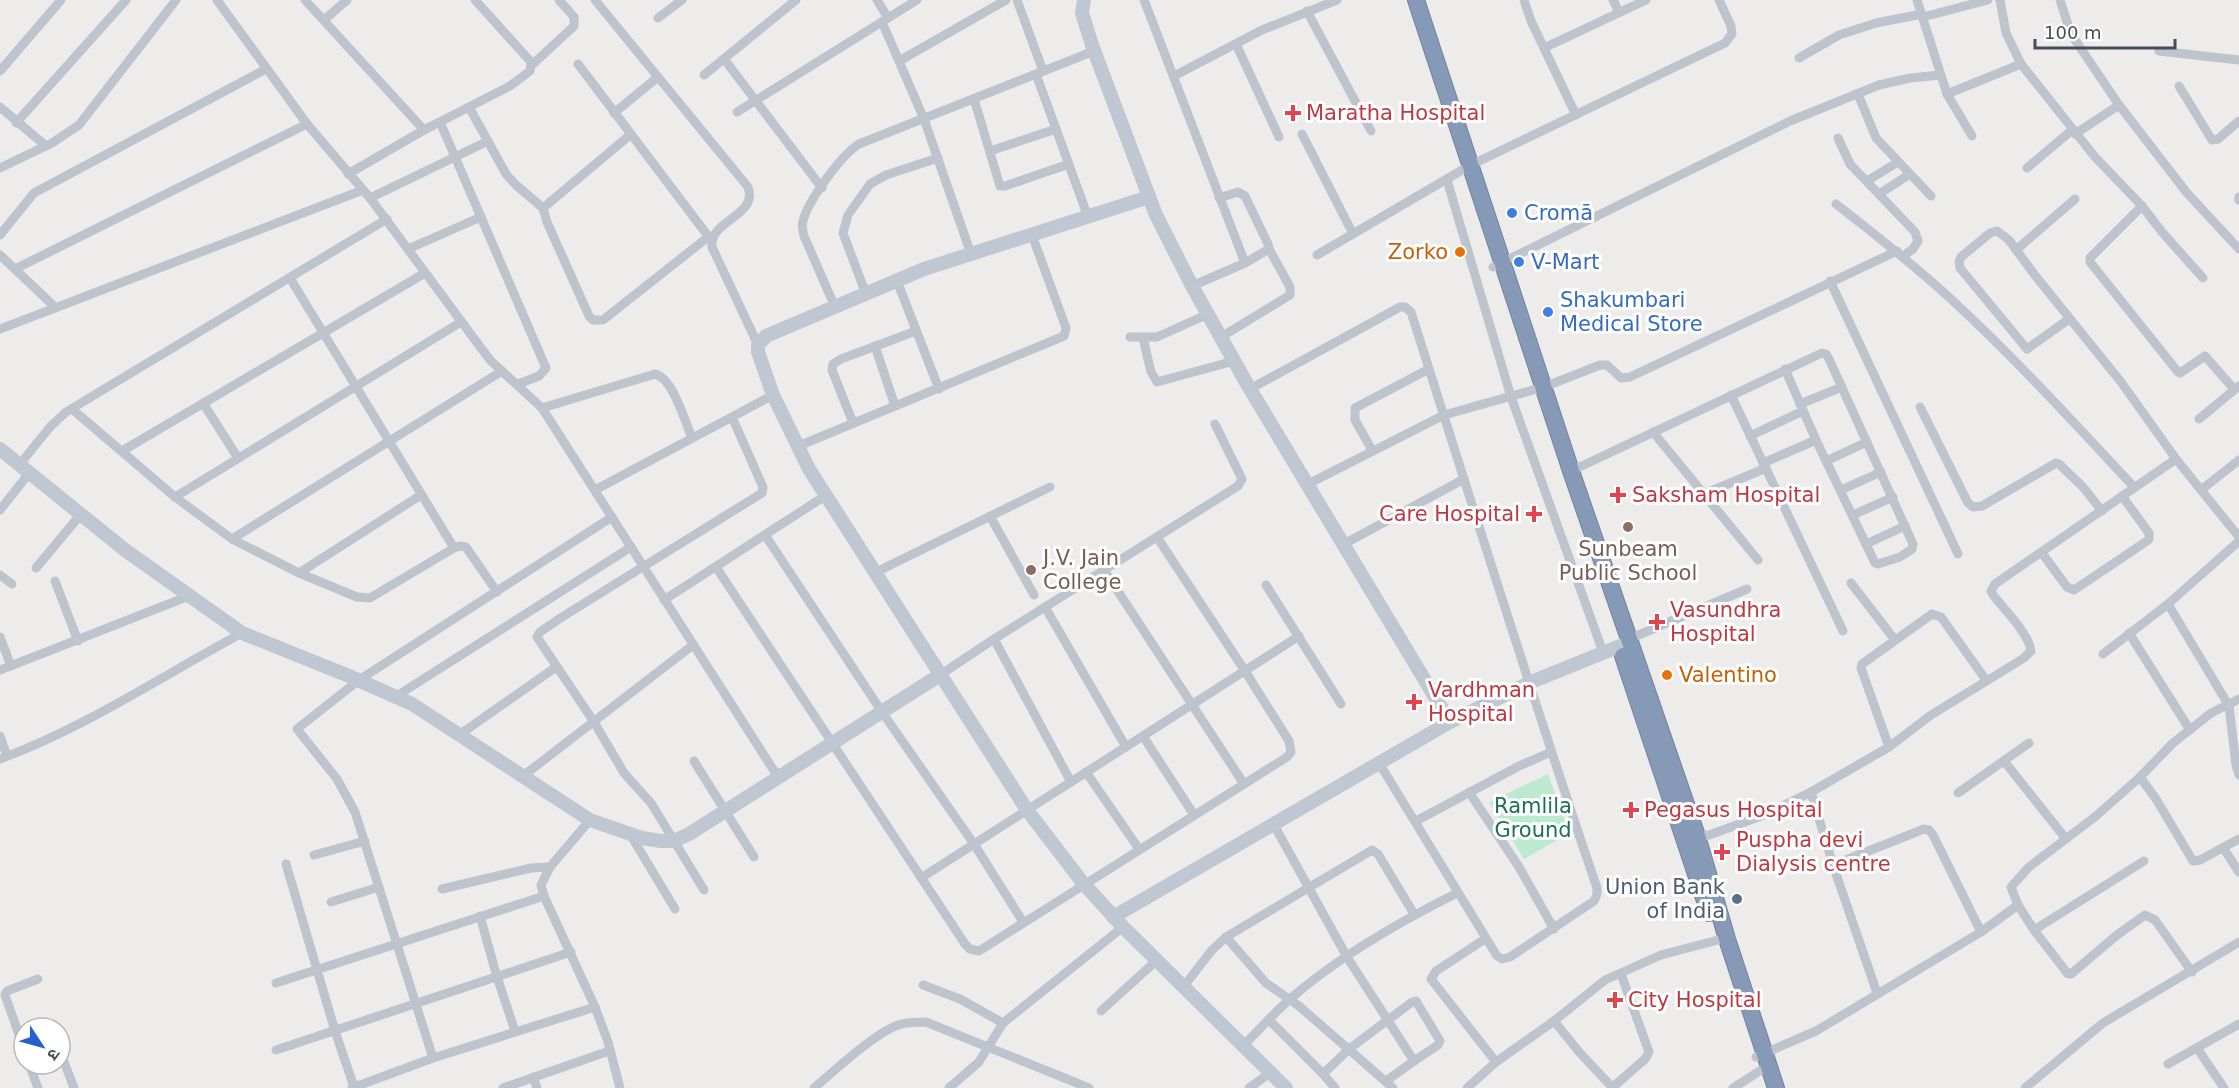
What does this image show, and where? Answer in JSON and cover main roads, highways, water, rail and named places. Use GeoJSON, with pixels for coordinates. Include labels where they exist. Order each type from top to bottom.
{"type":"FeatureCollection","features":[{"type":"Feature","properties":{"kind":"highway"},"geometry":{"type":"LineString","coordinates":[[1406,0],[1459,173],[1498,265],[1626,642]]}},
{"type":"Feature","properties":{"kind":"highway"},"geometry":{"type":"LineString","coordinates":[[1416,0],[1459,173]]}},
{"type":"Feature","properties":{"kind":"highway"},"geometry":{"type":"LineString","coordinates":[[1539,389],[1571,471],[1691,839],[1727,939],[1763,1062],[1766,1088]]}},
{"type":"Feature","properties":{"kind":"highway"},"geometry":{"type":"LineString","coordinates":[[1691,839],[1718,940],[1763,1062],[1776,1088]]}},
{"type":"Feature","properties":{"kind":"place","name":"Maratha Hospital"},"geometry":{"type":"Point","coordinates":[1293,113]}},
{"type":"Feature","properties":{"kind":"place","name":"Cromā"},"geometry":{"type":"Point","coordinates":[1512,213]}},
{"type":"Feature","properties":{"kind":"place","name":"Zorko"},"geometry":{"type":"Point","coordinates":[1460,252]}},
{"type":"Feature","properties":{"kind":"place","name":"V-Mart"},"geometry":{"type":"Point","coordinates":[1519,262]}},
{"type":"Feature","properties":{"kind":"place","name":"Shakumbari Medical Store"},"geometry":{"type":"Point","coordinates":[1548,312]}},
{"type":"Feature","properties":{"kind":"place","name":"Saksham Hospital"},"geometry":{"type":"Point","coordinates":[1618,495]}},
{"type":"Feature","properties":{"kind":"place","name":"Care Hospital"},"geometry":{"type":"Point","coordinates":[1534,514]}},
{"type":"Feature","properties":{"kind":"place","name":"Sunbeam Public School"},"geometry":{"type":"Point","coordinates":[1628,527]}},
{"type":"Feature","properties":{"kind":"place","name":"J.V. Jain College"},"geometry":{"type":"Point","coordinates":[1031,570]}},
{"type":"Feature","properties":{"kind":"place","name":"Vasundhra Hospital"},"geometry":{"type":"Point","coordinates":[1657,622]}},
{"type":"Feature","properties":{"kind":"place","name":"Valentino"},"geometry":{"type":"Point","coordinates":[1667,675]}},
{"type":"Feature","properties":{"kind":"place","name":"Vardhman Hospital"},"geometry":{"type":"Point","coordinates":[1414,702]}},
{"type":"Feature","properties":{"kind":"place","name":"Pegasus Hospital"},"geometry":{"type":"Point","coordinates":[1631,810]}},
{"type":"Feature","properties":{"kind":"place","name":"Puspha devi Dialysis centre"},"geometry":{"type":"Point","coordinates":[1722,852]}},
{"type":"Feature","properties":{"kind":"place","name":"Union Bank of India"},"geometry":{"type":"Point","coordinates":[1737,899]}},
{"type":"Feature","properties":{"kind":"place","name":"City Hospital"},"geometry":{"type":"Point","coordinates":[1615,1000]}},
{"type":"Feature","properties":{"kind":"park label","name":"Ramlila Ground"},"geometry":{"type":"Point","coordinates":[1533,818]}}]}
